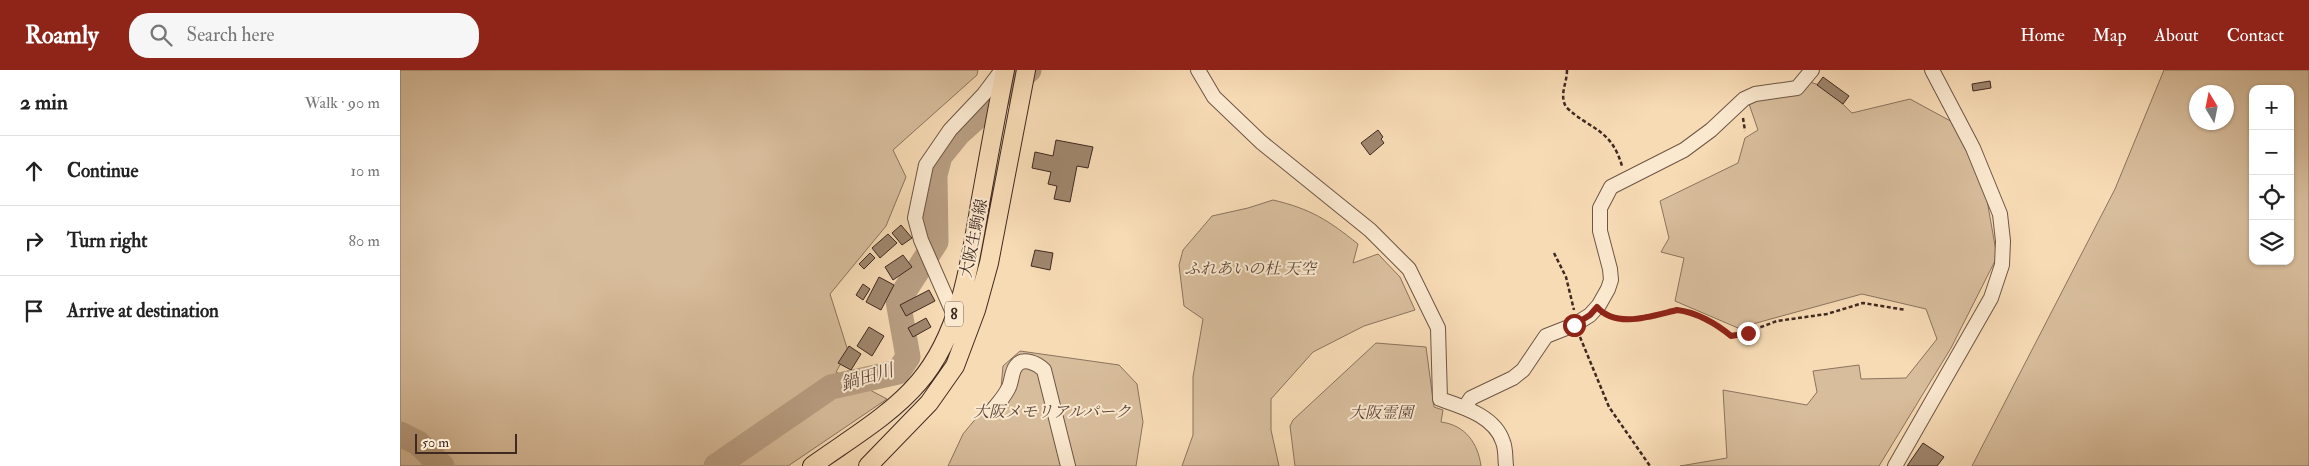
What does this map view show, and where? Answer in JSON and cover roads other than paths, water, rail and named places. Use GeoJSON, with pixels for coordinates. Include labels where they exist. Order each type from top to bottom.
{"type":"FeatureCollection","features":[{"type":"Feature","properties":{"kind":"main road","name":"大阪生駒線"},"geometry":{"type":"LineString","coordinates":[[812,466],[892,408],[919,382],[934,361],[954,315],[969,270],[1003,74]]}},
{"type":"Feature","properties":{"kind":"main road","name":"大阪生駒線"},"geometry":{"type":"LineString","coordinates":[[868,466],[929,403],[955,366],[976,310],[989,263],[1025,77]]}},
{"type":"Feature","properties":{"kind":"street"},"geometry":{"type":"LineString","coordinates":[[1198,70],[1214,97],[1261,142],[1370,230],[1409,269],[1438,328],[1440,399],[1472,409],[1491,424],[1503,442],[1506,466]]}},
{"type":"Feature","properties":{"kind":"street"},"geometry":{"type":"LineString","coordinates":[[1465,407],[1471,398],[1513,378],[1523,370],[1546,336],[1574,325],[1590,315],[1597,307],[1611,280],[1600,231],[1600,208],[1611,187],[1652,168],[1684,150],[1711,130],[1744,99],[1755,94],[1797,88],[1812,70]]}},
{"type":"Feature","properties":{"kind":"street"},"geometry":{"type":"LineString","coordinates":[[1895,466],[1991,298],[2002,265],[2003,242],[2000,214],[1985,175],[1934,71]]}},
{"type":"Feature","properties":{"kind":"street"},"geometry":{"type":"LineString","coordinates":[[954,315],[921,240],[915,218],[926,166],[950,130],[1003,74]]}},
{"type":"Feature","properties":{"kind":"street"},"geometry":{"type":"LineString","coordinates":[[992,412],[1009,388],[1015,367],[1019,363],[1029,362],[1038,364],[1044,370],[1068,466]]}},
{"type":"Feature","properties":{"kind":"waterway","name":"鍋田川"},"geometry":{"type":"LineString","coordinates":[[716,466],[831,387],[898,372],[908,357],[898,301],[936,242],[935,175],[940,156],[958,134],[1029,70]]}},
{"type":"Feature","properties":{"kind":"waterway","name":"鍋田川"},"geometry":{"type":"LineString","coordinates":[[400,434],[418,443],[442,466]]}},
{"type":"Feature","properties":{"kind":"park label","name":"ふれあいの杜 天空"},"geometry":{"type":"Point","coordinates":[1250,268]}},
{"type":"Feature","properties":{"kind":"park label","name":"大阪メモリアルパーク"},"geometry":{"type":"Point","coordinates":[1052,411]}},
{"type":"Feature","properties":{"kind":"park label","name":"大阪霊園"},"geometry":{"type":"Point","coordinates":[1381,412]}}]}
